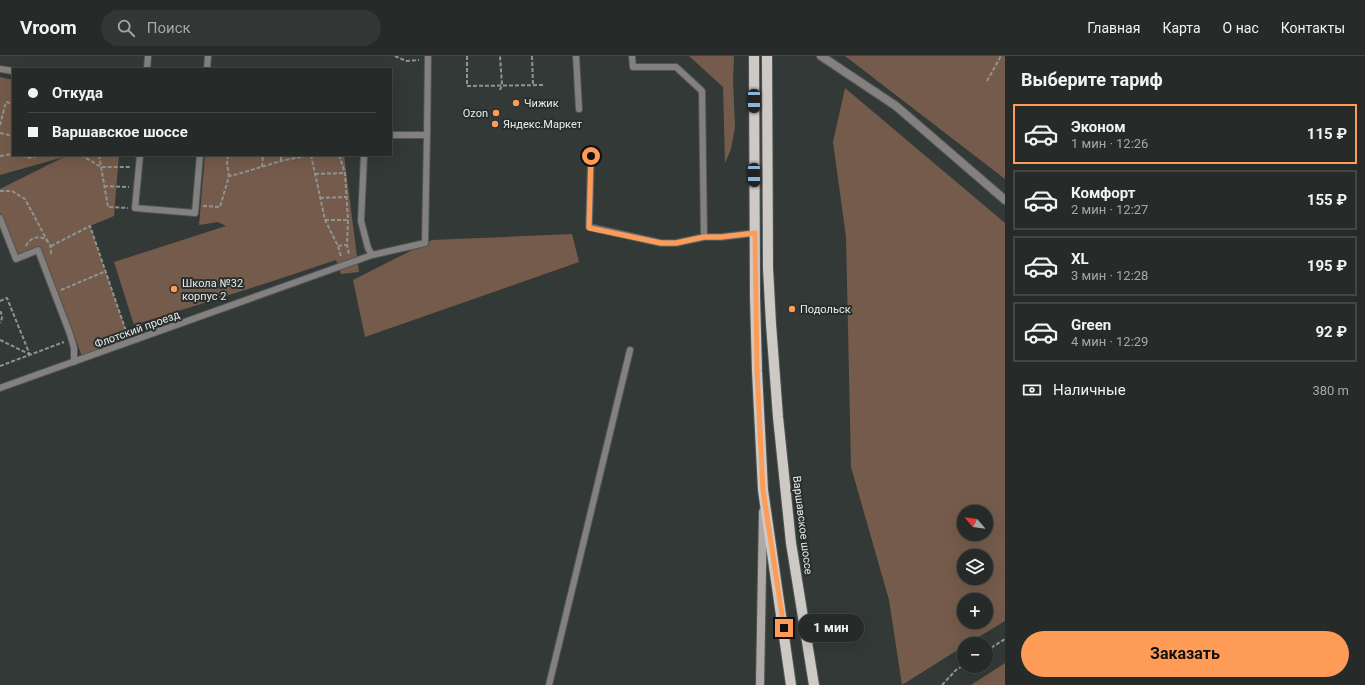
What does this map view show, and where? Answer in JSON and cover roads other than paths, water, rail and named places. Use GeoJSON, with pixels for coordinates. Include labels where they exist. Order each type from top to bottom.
{"type":"FeatureCollection","features":[{"type":"Feature","properties":{"kind":"main road"},"geometry":{"type":"LineString","coordinates":[[754,56],[757,371],[763,490],[760,685]]}},
{"type":"Feature","properties":{"kind":"main road","name":"Варшавское шоссе"},"geometry":{"type":"LineString","coordinates":[[767,56],[768,261],[771,324],[778,417],[791,543],[814,685]]}},
{"type":"Feature","properties":{"kind":"main road"},"geometry":{"type":"LineString","coordinates":[[763,490],[791,685]]}},
{"type":"Feature","properties":{"kind":"street"},"geometry":{"type":"LineString","coordinates":[[821,56],[896,106],[1005,200]]}},
{"type":"Feature","properties":{"kind":"lane"},"geometry":{"type":"LineString","coordinates":[[147,68],[148,56]]}},
{"type":"Feature","properties":{"kind":"lane"},"geometry":{"type":"LineString","coordinates":[[207,68],[208,56]]}},
{"type":"Feature","properties":{"kind":"lane"},"geometry":{"type":"LineString","coordinates":[[576,56],[579,109]]}},
{"type":"Feature","properties":{"kind":"lane"},"geometry":{"type":"LineString","coordinates":[[632,56],[633,67],[676,67],[702,91],[704,237]]}},
{"type":"Feature","properties":{"kind":"lane"},"geometry":{"type":"LineString","coordinates":[[392,135],[427,136],[428,58]]}},
{"type":"Feature","properties":{"kind":"lane"},"geometry":{"type":"LineString","coordinates":[[0,69],[12,71]]}},
{"type":"Feature","properties":{"kind":"lane","name":"Флотский проезд"},"geometry":{"type":"LineString","coordinates":[[0,388],[372,255],[425,243],[427,136]]}},
{"type":"Feature","properties":{"kind":"lane"},"geometry":{"type":"LineString","coordinates":[[140,156],[135,208],[195,214],[200,156]]}},
{"type":"Feature","properties":{"kind":"lane"},"geometry":{"type":"LineString","coordinates":[[364,156],[361,221],[368,248],[372,255]]}},
{"type":"Feature","properties":{"kind":"lane"},"geometry":{"type":"LineString","coordinates":[[591,156],[589,228],[661,243],[676,243],[704,237],[721,237],[755,233]]}},
{"type":"Feature","properties":{"kind":"lane"},"geometry":{"type":"LineString","coordinates":[[0,218],[16,259],[38,250],[72,339],[74,348],[74,362]]}},
{"type":"Feature","properties":{"kind":"lane"},"geometry":{"type":"LineString","coordinates":[[549,685],[630,350]]}},
{"type":"Feature","properties":{"kind":"place","name":"Чижик"},"geometry":{"type":"Point","coordinates":[516,103]}},
{"type":"Feature","properties":{"kind":"place","name":"Ozon"},"geometry":{"type":"Point","coordinates":[496,113]}},
{"type":"Feature","properties":{"kind":"place","name":"Яндекс.Маркет"},"geometry":{"type":"Point","coordinates":[495,124]}},
{"type":"Feature","properties":{"kind":"place","name":"Школа №32 корпус 2"},"geometry":{"type":"Point","coordinates":[174,289]}},
{"type":"Feature","properties":{"kind":"place","name":"Подольск"},"geometry":{"type":"Point","coordinates":[792,309]}}]}
